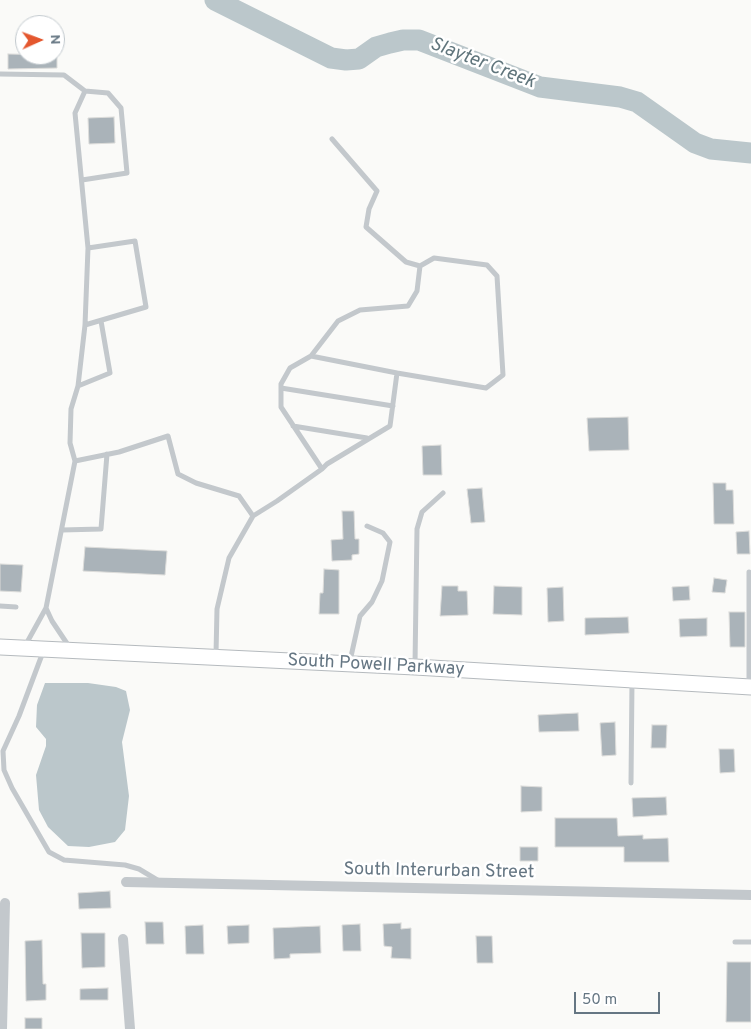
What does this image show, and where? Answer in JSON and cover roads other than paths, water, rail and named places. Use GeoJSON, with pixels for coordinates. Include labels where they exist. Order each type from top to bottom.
{"type":"FeatureCollection","features":[{"type":"Feature","properties":{"kind":"main road","name":"South Powell Parkway"},"geometry":{"type":"LineString","coordinates":[[0,647],[25,646],[44,649],[415,667],[750,687]]}},
{"type":"Feature","properties":{"kind":"street","name":"South Interurban Street"},"geometry":{"type":"LineString","coordinates":[[126,882],[751,895]]}},
{"type":"Feature","properties":{"kind":"street"},"geometry":{"type":"LineString","coordinates":[[2,1029],[5,903]]}},
{"type":"Feature","properties":{"kind":"street"},"geometry":{"type":"LineString","coordinates":[[123,939],[130,1029]]}},
{"type":"Feature","properties":{"kind":"lane"},"geometry":{"type":"LineString","coordinates":[[0,74],[64,75],[85,91],[108,92],[121,108],[127,173],[82,180]]}},
{"type":"Feature","properties":{"kind":"lane"},"geometry":{"type":"LineString","coordinates":[[25,646],[46,608],[75,460],[70,443],[71,409],[78,386],[85,325],[88,248],[75,113],[85,91]]}},
{"type":"Feature","properties":{"kind":"lane"},"geometry":{"type":"LineString","coordinates":[[311,356],[397,374],[486,388],[503,375],[497,276],[487,265],[434,258],[420,266],[406,262],[366,227],[369,209],[377,192],[332,139]]}},
{"type":"Feature","properties":{"kind":"lane"},"geometry":{"type":"LineString","coordinates":[[85,325],[146,307],[135,240],[88,248]]}},
{"type":"Feature","properties":{"kind":"lane"},"geometry":{"type":"LineString","coordinates":[[322,469],[281,407],[281,388],[290,368],[311,356],[338,321],[360,310],[408,306],[417,291],[420,266]]}},
{"type":"Feature","properties":{"kind":"lane"},"geometry":{"type":"LineString","coordinates":[[78,386],[110,374],[101,321]]}},
{"type":"Feature","properties":{"kind":"lane"},"geometry":{"type":"LineString","coordinates":[[216,657],[217,609],[229,558],[253,516],[367,439],[390,426],[397,374]]}},
{"type":"Feature","properties":{"kind":"lane"},"geometry":{"type":"LineString","coordinates":[[281,388],[393,406]]}},
{"type":"Feature","properties":{"kind":"lane"},"geometry":{"type":"LineString","coordinates":[[292,426],[367,439]]}},
{"type":"Feature","properties":{"kind":"lane"},"geometry":{"type":"LineString","coordinates":[[75,460],[107,454],[168,436],[178,474],[196,484],[239,496],[253,516]]}},
{"type":"Feature","properties":{"kind":"lane"},"geometry":{"type":"LineString","coordinates":[[62,530],[101,529],[107,454]]}},
{"type":"Feature","properties":{"kind":"lane"},"geometry":{"type":"LineString","coordinates":[[415,667],[417,528],[422,512],[443,493]]}},
{"type":"Feature","properties":{"kind":"lane"},"geometry":{"type":"LineString","coordinates":[[349,664],[360,616],[372,602],[382,581],[390,542],[383,533],[367,526]]}},
{"type":"Feature","properties":{"kind":"lane"},"geometry":{"type":"LineString","coordinates":[[749,572],[750,687]]}},
{"type":"Feature","properties":{"kind":"lane"},"geometry":{"type":"LineString","coordinates":[[0,606],[16,607]]}},
{"type":"Feature","properties":{"kind":"lane"},"geometry":{"type":"LineString","coordinates":[[46,608],[52,621],[72,650]]}},
{"type":"Feature","properties":{"kind":"lane"},"geometry":{"type":"LineString","coordinates":[[44,649],[19,716],[2,751],[4,770],[12,788],[48,852],[64,860],[125,865],[139,870],[162,883]]}},
{"type":"Feature","properties":{"kind":"lane"},"geometry":{"type":"LineString","coordinates":[[631,782],[632,681]]}},
{"type":"Feature","properties":{"kind":"lane"},"geometry":{"type":"LineString","coordinates":[[735,942],[751,942]]}},
{"type":"Feature","properties":{"kind":"waterway","name":"Slayter Creek"},"geometry":{"type":"LineString","coordinates":[[215,0],[331,58],[359,59],[376,47],[403,40],[419,40],[540,87],[620,97],[637,102],[695,143],[711,149],[751,153]]}}]}
